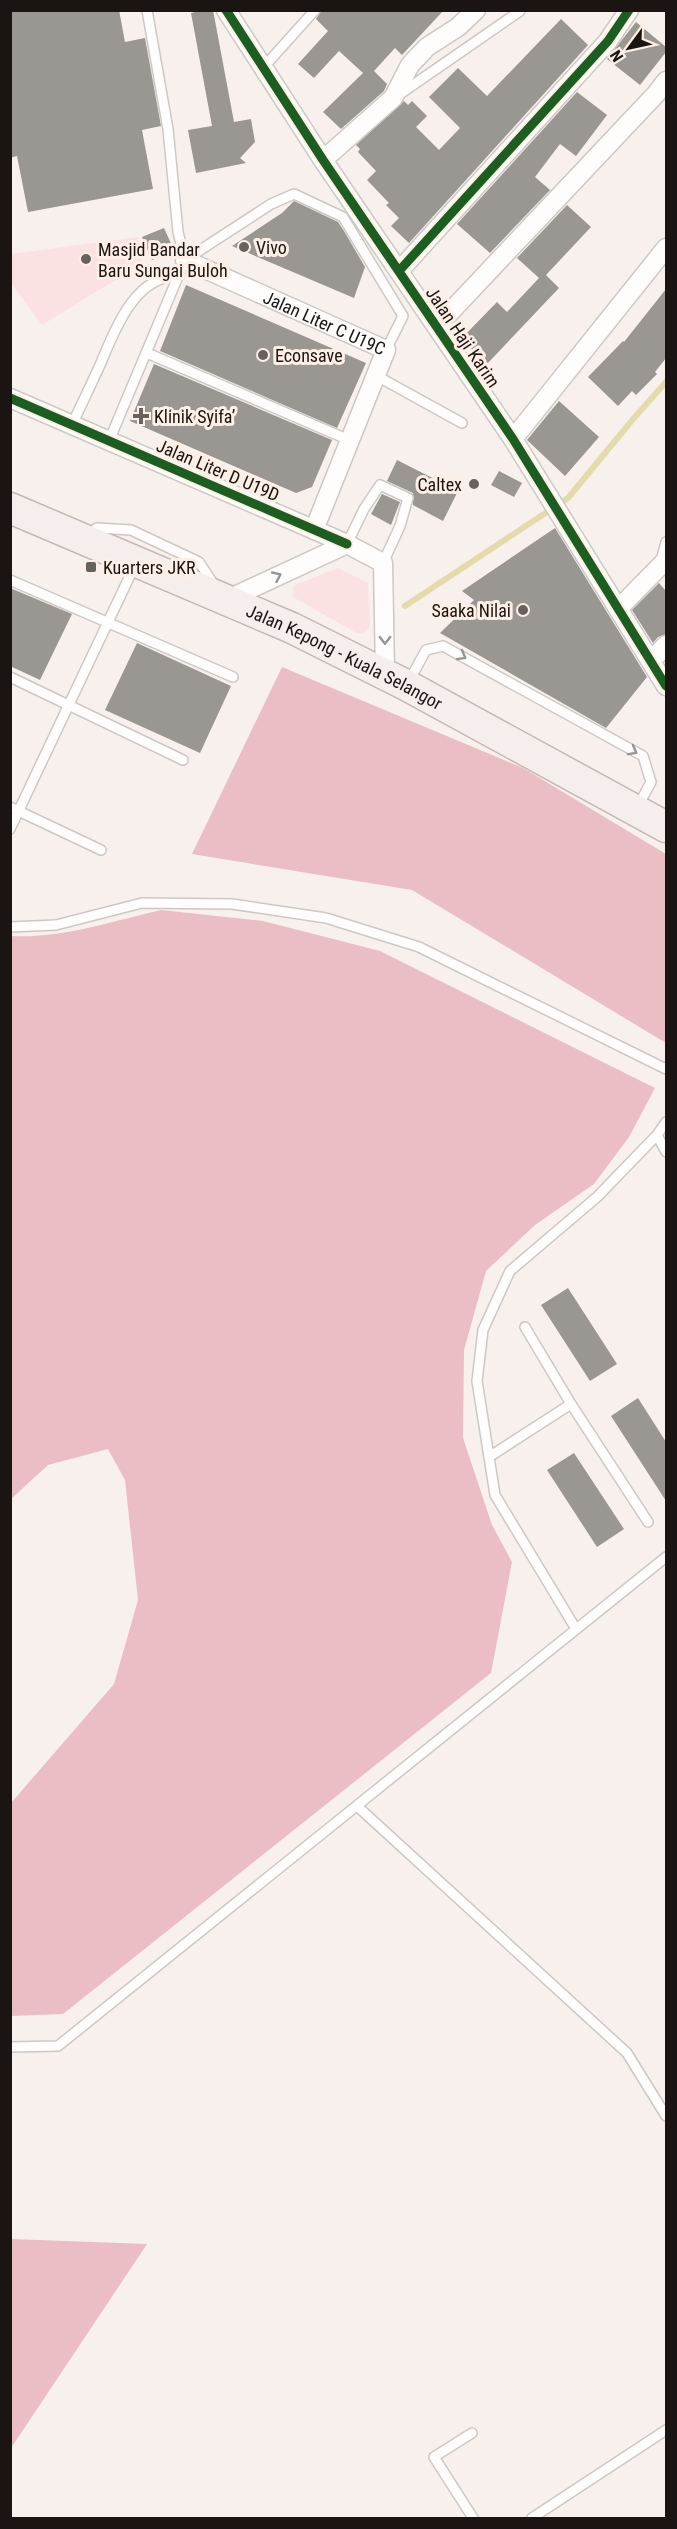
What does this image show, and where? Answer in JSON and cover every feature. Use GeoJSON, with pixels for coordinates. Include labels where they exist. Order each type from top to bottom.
{"type":"FeatureCollection","features":[{"type":"Feature","properties":{"kind":"highway","name":"Jalan Kepong - Kuala Selangor"},"geometry":{"type":"LineString","coordinates":[[10,508],[292,628],[396,680],[636,808],[666,827]]}},
{"type":"Feature","properties":{"kind":"street","name":"Jalan Haji Karim"},"geometry":{"type":"LineString","coordinates":[[226,10],[323,160],[513,439],[666,686]]}},
{"type":"Feature","properties":{"kind":"street"},"geometry":{"type":"LineString","coordinates":[[323,160],[393,98],[410,65],[426,47],[458,27],[476,10]]}},
{"type":"Feature","properties":{"kind":"street"},"geometry":{"type":"LineString","coordinates":[[399,271],[608,40],[629,10]]}},
{"type":"Feature","properties":{"kind":"street"},"geometry":{"type":"LineString","coordinates":[[437,326],[648,103],[666,81]]}},
{"type":"Feature","properties":{"kind":"street"},"geometry":{"type":"LineString","coordinates":[[513,439],[666,248]]}},
{"type":"Feature","properties":{"kind":"street","name":"Jalan Liter C U19C"},"geometry":{"type":"LineString","coordinates":[[182,268],[386,350],[314,530]]}},
{"type":"Feature","properties":{"kind":"street","name":"Jalan Liter D U19D"},"geometry":{"type":"LineString","coordinates":[[10,398],[347,544],[383,563]]}},
{"type":"Feature","properties":{"kind":"street"},"geometry":{"type":"LineString","coordinates":[[224,601],[347,544]]}},
{"type":"Feature","properties":{"kind":"street"},"geometry":{"type":"LineString","coordinates":[[383,563],[396,680]]}},
{"type":"Feature","properties":{"kind":"street"},"geometry":{"type":"LineString","coordinates":[[618,609],[663,563]]}},
{"type":"Feature","properties":{"kind":"street"},"geometry":{"type":"LineString","coordinates":[[651,661],[666,645]]}},
{"type":"Feature","properties":{"kind":"lane"},"geometry":{"type":"LineString","coordinates":[[109,441],[182,268],[168,129],[147,10]]}},
{"type":"Feature","properties":{"kind":"lane"},"geometry":{"type":"LineString","coordinates":[[263,68],[315,10]]}},
{"type":"Feature","properties":{"kind":"lane"},"geometry":{"type":"LineString","coordinates":[[393,98],[520,11]]}},
{"type":"Feature","properties":{"kind":"lane"},"geometry":{"type":"LineString","coordinates":[[72,425],[117,325],[144,290],[182,268],[271,204],[294,194],[343,217],[398,307],[403,316],[386,350]]}},
{"type":"Feature","properties":{"kind":"lane"},"geometry":{"type":"LineString","coordinates":[[147,353],[349,440]]}},
{"type":"Feature","properties":{"kind":"lane"},"geometry":{"type":"LineString","coordinates":[[375,375],[462,423]]}},
{"type":"Feature","properties":{"kind":"lane"},"geometry":{"type":"LineString","coordinates":[[347,544],[364,508],[380,485],[408,498],[400,526],[383,563]]}},
{"type":"Feature","properties":{"kind":"lane"},"geometry":{"type":"LineString","coordinates":[[80,539],[96,528],[131,530],[199,562],[224,601]]}},
{"type":"Feature","properties":{"kind":"lane"},"geometry":{"type":"LineString","coordinates":[[663,563],[666,542]]}},
{"type":"Feature","properties":{"kind":"lane"},"geometry":{"type":"LineString","coordinates":[[10,829],[15,809],[69,705],[136,562]]}},
{"type":"Feature","properties":{"kind":"lane"},"geometry":{"type":"LineString","coordinates":[[10,580],[233,677]]}},
{"type":"Feature","properties":{"kind":"lane"},"geometry":{"type":"LineString","coordinates":[[396,680],[426,650],[443,646],[642,756],[651,782],[636,808]]}},
{"type":"Feature","properties":{"kind":"lane"},"geometry":{"type":"LineString","coordinates":[[10,677],[183,760]]}},
{"type":"Feature","properties":{"kind":"lane"},"geometry":{"type":"LineString","coordinates":[[15,809],[101,850]]}},
{"type":"Feature","properties":{"kind":"lane"},"geometry":{"type":"LineString","coordinates":[[10,927],[56,925],[142,903],[232,904],[326,918],[419,947],[666,1069]]}},
{"type":"Feature","properties":{"kind":"lane"},"geometry":{"type":"LineString","coordinates":[[576,1629],[495,1495],[477,1381],[483,1330],[510,1271],[597,1197],[657,1135],[666,1122]]}},
{"type":"Feature","properties":{"kind":"lane"},"geometry":{"type":"LineString","coordinates":[[657,1135],[666,1152]]}},
{"type":"Feature","properties":{"kind":"lane"},"geometry":{"type":"LineString","coordinates":[[525,1327],[571,1404],[648,1521]]}},
{"type":"Feature","properties":{"kind":"lane"},"geometry":{"type":"LineString","coordinates":[[489,1457],[571,1404]]}},
{"type":"Feature","properties":{"kind":"lane"},"geometry":{"type":"LineString","coordinates":[[10,2047],[58,2046],[666,1557]]}},
{"type":"Feature","properties":{"kind":"lane"},"geometry":{"type":"LineString","coordinates":[[357,1806],[627,2053],[666,2116]]}},
{"type":"Feature","properties":{"kind":"lane"},"geometry":{"type":"LineString","coordinates":[[532,2518],[547,2514],[666,2430]]}},
{"type":"Feature","properties":{"kind":"lane"},"geometry":{"type":"LineString","coordinates":[[472,2433],[434,2457],[473,2518]]}},
{"type":"Feature","properties":{"kind":"shaded area"},"geometry":{"type":"Polygon","coordinates":[[[138,237],[143,263],[42,325],[11,283],[11,254],[138,237]]]}},
{"type":"Feature","properties":{"kind":"shaded area"},"geometry":{"type":"Polygon","coordinates":[[[338,568],[368,583],[370,626],[365,632],[358,634],[293,597],[293,588],[297,584],[338,568]]]}},
{"type":"Feature","properties":{"kind":"shaded area"},"geometry":{"type":"Polygon","coordinates":[[[282,667],[523,768],[666,854],[666,1043],[412,890],[192,854],[282,667]]]}},
{"type":"Feature","properties":{"kind":"shaded area"},"geometry":{"type":"Polygon","coordinates":[[[161,910],[263,921],[380,951],[655,1088],[629,1137],[594,1184],[535,1225],[486,1271],[464,1350],[463,1438],[492,1525],[512,1562],[491,1673],[63,2014],[11,2016],[11,1803],[114,1684],[138,1600],[125,1480],[108,1449],[48,1465],[11,1499],[11,936],[67,932],[161,910]]]}},
{"type":"Feature","properties":{"kind":"shaded area"},"geometry":{"type":"Polygon","coordinates":[[[10,2239],[147,2244],[11,2448],[10,2239]]]}},
{"type":"Feature","properties":{"kind":"building"},"geometry":{"type":"Polygon","coordinates":[[[10,10],[119,10],[125,42],[145,38],[161,126],[142,130],[153,189],[28,212],[17,156],[10,158],[10,10]]]}},
{"type":"Feature","properties":{"kind":"building"},"geometry":{"type":"Polygon","coordinates":[[[213,10],[234,122],[251,119],[255,142],[240,158],[246,163],[196,173],[188,130],[212,126],[191,13],[213,10]]]}},
{"type":"Feature","properties":{"kind":"building"},"geometry":{"type":"Polygon","coordinates":[[[322,10],[444,10],[402,55],[395,48],[374,71],[387,84],[384,91],[341,129],[323,112],[363,73],[339,51],[314,78],[298,64],[328,31],[316,19],[322,10]]]}},
{"type":"Feature","properties":{"kind":"building"},"geometry":{"type":"Polygon","coordinates":[[[561,19],[588,45],[409,243],[391,226],[399,218],[386,205],[389,203],[367,180],[376,171],[358,152],[360,149],[356,145],[404,101],[408,105],[412,101],[427,116],[416,127],[439,150],[460,128],[429,97],[458,68],[487,96],[561,19]]]}},
{"type":"Feature","properties":{"kind":"building"},"geometry":{"type":"Polygon","coordinates":[[[636,22],[666,47],[666,52],[640,85],[607,59],[636,22]]]}},
{"type":"Feature","properties":{"kind":"building"},"geometry":{"type":"Polygon","coordinates":[[[577,92],[607,115],[576,156],[560,144],[535,177],[550,190],[490,253],[457,224],[577,92]]]}},
{"type":"Feature","properties":{"kind":"building"},"geometry":{"type":"Polygon","coordinates":[[[294,201],[338,222],[344,231],[365,267],[354,298],[232,246],[282,213],[294,201]]]}},
{"type":"Feature","properties":{"kind":"building"},"geometry":{"type":"Polygon","coordinates":[[[567,205],[591,227],[546,275],[559,288],[487,364],[461,339],[497,302],[507,312],[539,278],[517,258],[567,205]]]}},
{"type":"Feature","properties":{"kind":"building"},"geometry":{"type":"Polygon","coordinates":[[[164,228],[174,250],[152,260],[142,237],[164,228]]]}},
{"type":"Feature","properties":{"kind":"building","name":"Econsave"},"geometry":{"type":"Polygon","coordinates":[[[186,285],[366,363],[337,428],[160,351],[186,285]]]}},
{"type":"Feature","properties":{"kind":"building"},"geometry":{"type":"Polygon","coordinates":[[[666,289],[666,358],[655,372],[657,374],[636,395],[632,391],[618,406],[588,377],[624,342],[666,289]]]}},
{"type":"Feature","properties":{"kind":"building"},"geometry":{"type":"Polygon","coordinates":[[[154,364],[332,440],[312,487],[296,493],[130,421],[154,364]]]}},
{"type":"Feature","properties":{"kind":"building"},"geometry":{"type":"Polygon","coordinates":[[[559,401],[599,437],[565,476],[527,440],[559,401]]]}},
{"type":"Feature","properties":{"kind":"building"},"geometry":{"type":"Polygon","coordinates":[[[397,460],[458,491],[443,521],[413,505],[413,493],[387,481],[397,460]]]}},
{"type":"Feature","properties":{"kind":"building"},"geometry":{"type":"Polygon","coordinates":[[[499,471],[522,483],[514,497],[491,485],[499,471]]]}},
{"type":"Feature","properties":{"kind":"building"},"geometry":{"type":"Polygon","coordinates":[[[382,494],[400,502],[391,525],[371,514],[382,494]]]}},
{"type":"Feature","properties":{"kind":"building"},"geometry":{"type":"Polygon","coordinates":[[[555,528],[647,677],[606,728],[440,633],[474,600],[462,591],[555,528]]]}},
{"type":"Feature","properties":{"kind":"building"},"geometry":{"type":"Polygon","coordinates":[[[659,583],[666,591],[666,634],[658,637],[653,643],[632,610],[659,583]]]}},
{"type":"Feature","properties":{"kind":"building"},"geometry":{"type":"Polygon","coordinates":[[[10,588],[72,614],[40,680],[10,666],[10,588]]]}},
{"type":"Feature","properties":{"kind":"building"},"geometry":{"type":"Polygon","coordinates":[[[137,643],[231,686],[200,753],[105,710],[137,643]]]}},
{"type":"Feature","properties":{"kind":"building"},"geometry":{"type":"Polygon","coordinates":[[[568,1288],[617,1364],[590,1381],[541,1305],[568,1288]]]}},
{"type":"Feature","properties":{"kind":"building"},"geometry":{"type":"Polygon","coordinates":[[[638,1398],[666,1442],[666,1501],[611,1416],[638,1398]]]}},
{"type":"Feature","properties":{"kind":"building"},"geometry":{"type":"Polygon","coordinates":[[[574,1453],[624,1529],[597,1547],[547,1470],[574,1453]]]}},
{"type":"Feature","properties":{"kind":"waterway"},"geometry":{"type":"LineString","coordinates":[[405,606],[568,498],[666,382]]}},
{"type":"Feature","properties":{"kind":"cycle path"},"geometry":{"type":"LineString","coordinates":[[226,10],[323,160],[513,439],[666,686]]}},
{"type":"Feature","properties":{"kind":"cycle path"},"geometry":{"type":"LineString","coordinates":[[399,271],[608,41],[629,10]]}},
{"type":"Feature","properties":{"kind":"cycle path"},"geometry":{"type":"LineString","coordinates":[[10,398],[347,544]]}},
{"type":"Feature","properties":{"kind":"place","name":"Vivo"},"geometry":{"type":"Point","coordinates":[244,247]}},
{"type":"Feature","properties":{"kind":"place","name":"Masjid Bandar Baru Sungai Buloh"},"geometry":{"type":"Point","coordinates":[86,259]}},
{"type":"Feature","properties":{"kind":"place","name":"Econsave"},"geometry":{"type":"Point","coordinates":[263,355]}},
{"type":"Feature","properties":{"kind":"place","name":"Klinik Syifa’"},"geometry":{"type":"Point","coordinates":[141,416]}},
{"type":"Feature","properties":{"kind":"place","name":"Caltex"},"geometry":{"type":"Point","coordinates":[474,484]}},
{"type":"Feature","properties":{"kind":"place","name":"Kuarters JKR"},"geometry":{"type":"Point","coordinates":[91,567]}},
{"type":"Feature","properties":{"kind":"place","name":"Saaka Nilai"},"geometry":{"type":"Point","coordinates":[523,610]}}]}
